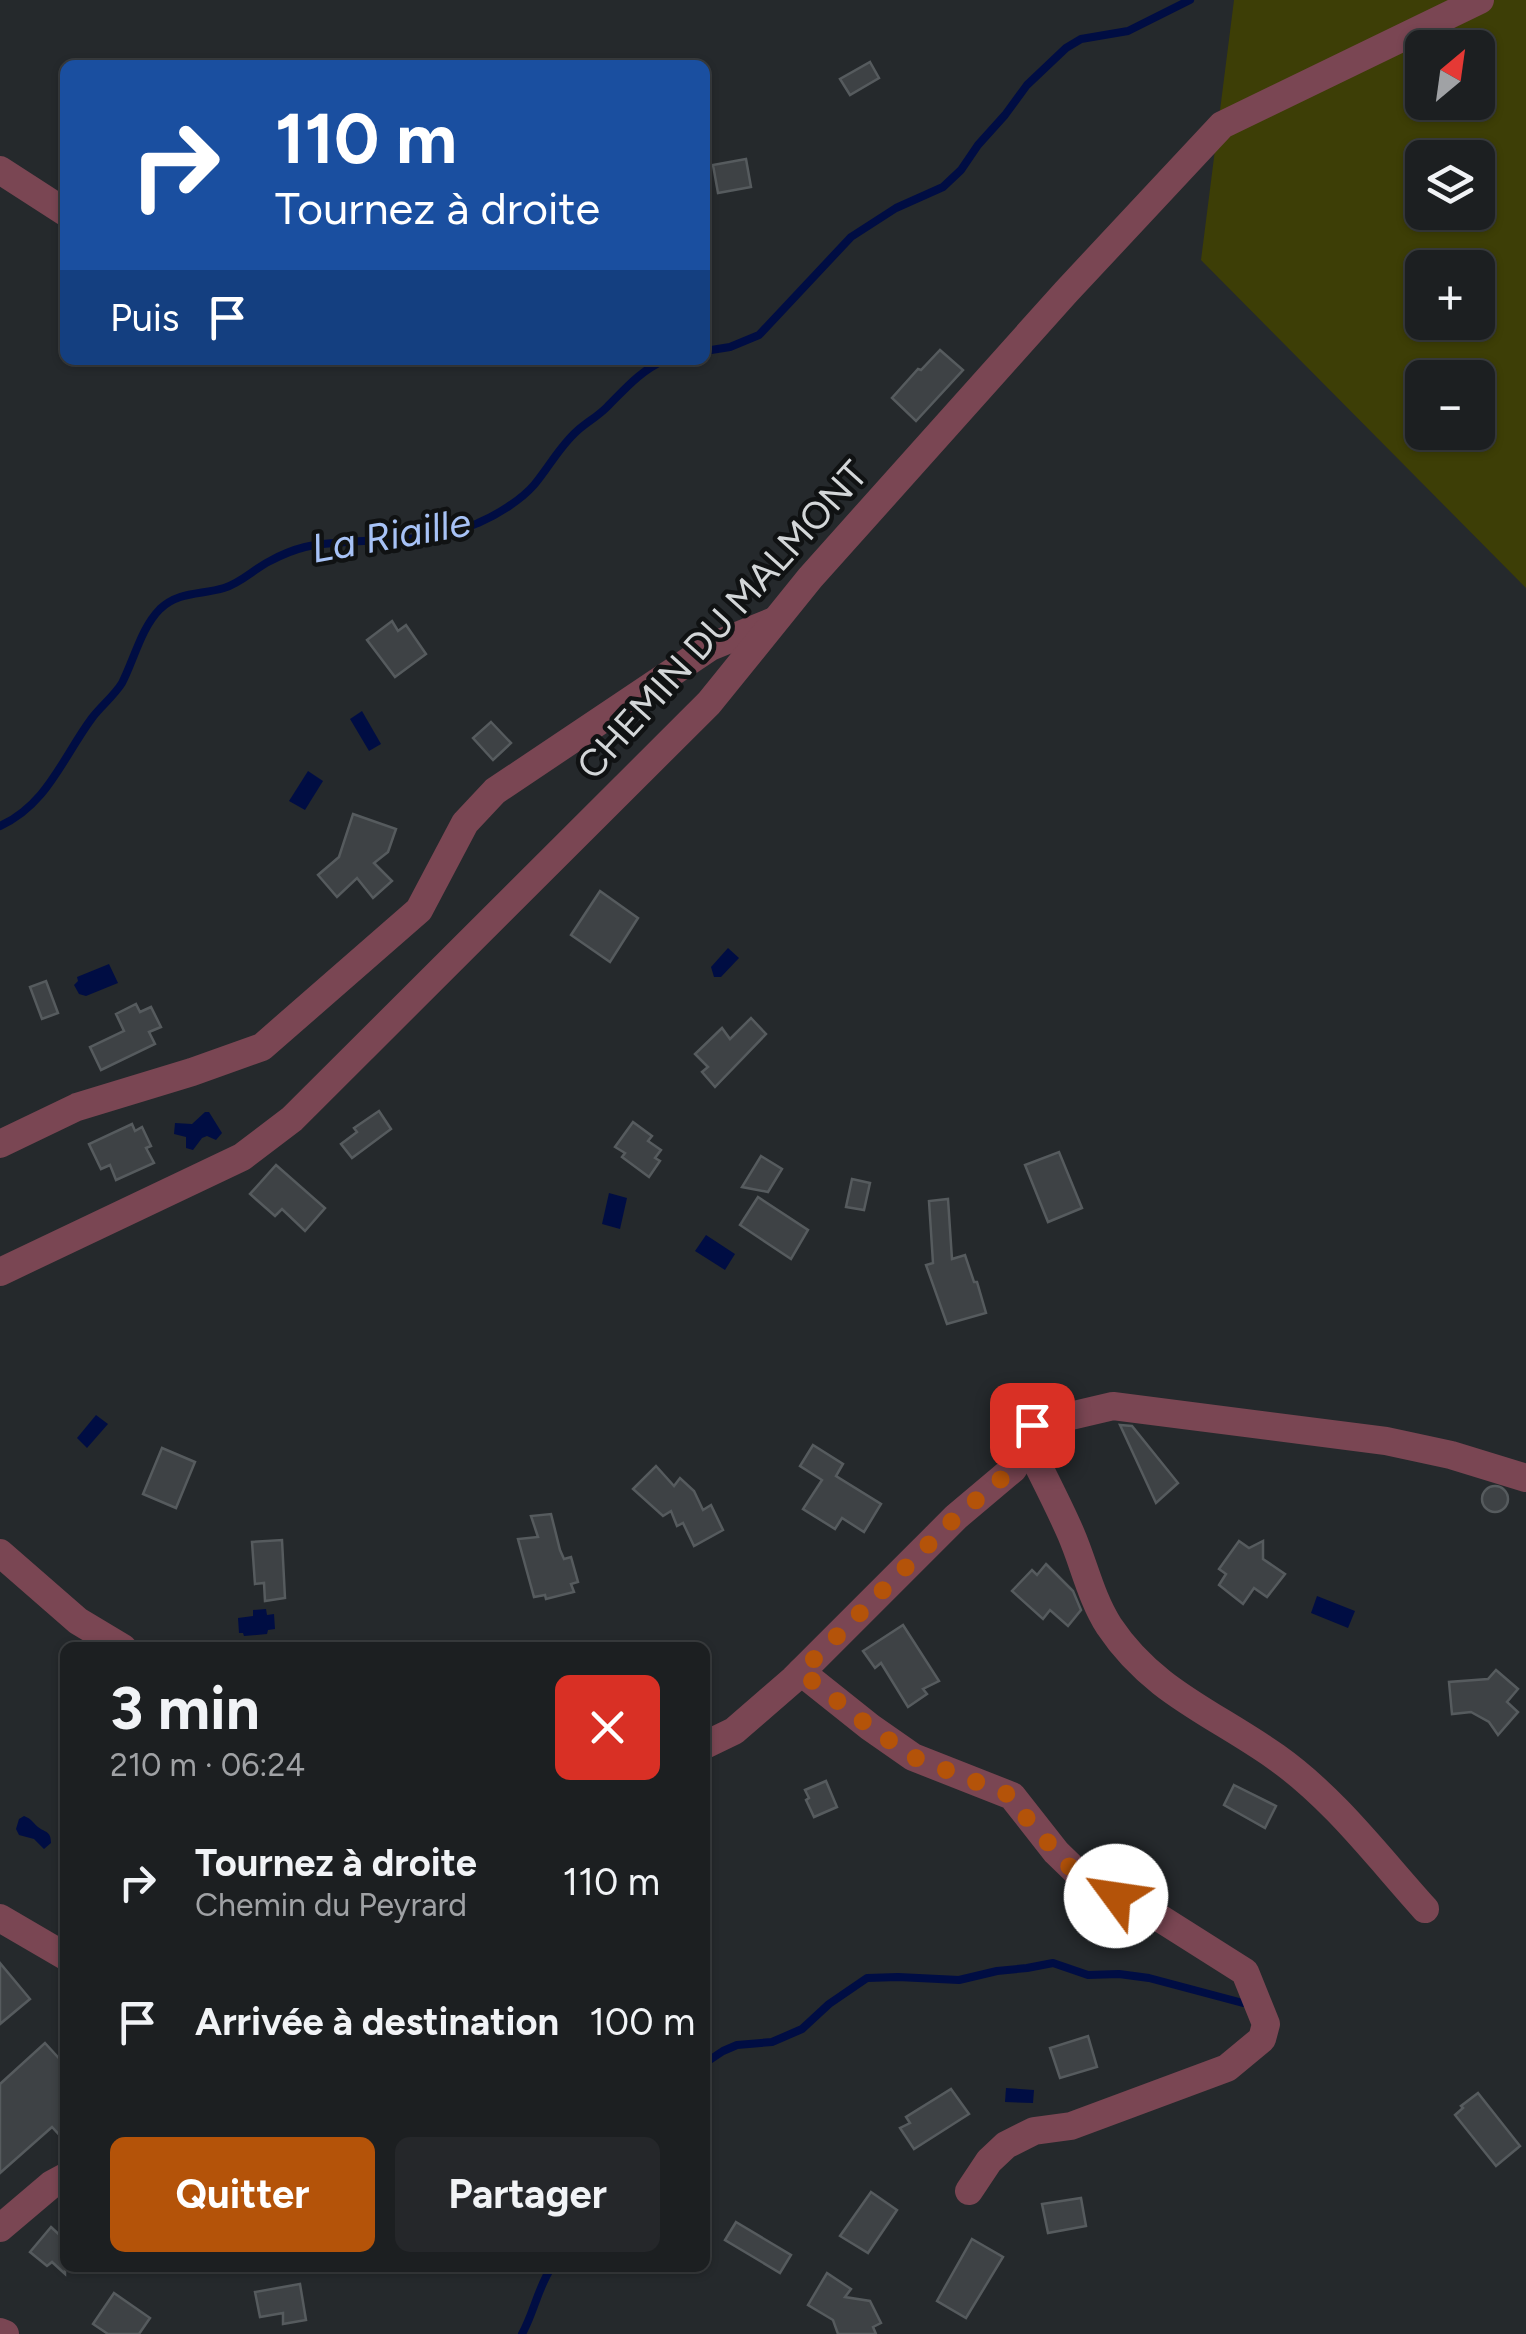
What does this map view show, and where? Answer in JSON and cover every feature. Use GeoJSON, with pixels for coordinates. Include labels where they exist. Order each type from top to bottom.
{"type":"FeatureCollection","features":[{"type":"Feature","properties":{"kind":"street","name":"CHEMIN DU MALMONT"},"geometry":{"type":"LineString","coordinates":[[0,1272],[242,1158],[292,1119],[710,703],[810,578],[1053,306],[1222,125],[1480,0]]}},
{"type":"Feature","properties":{"kind":"street"},"geometry":{"type":"LineString","coordinates":[[0,170],[60,209]]}},
{"type":"Feature","properties":{"kind":"street"},"geometry":{"type":"LineString","coordinates":[[0,1144],[77,1107],[262,1047],[420,910],[465,823],[495,791],[710,648],[776,621]]}},
{"type":"Feature","properties":{"kind":"street"},"geometry":{"type":"LineString","coordinates":[[710,1742],[734,1731],[801,1672],[956,1517],[1013,1469],[1028,1444],[1032,1425],[1113,1406],[1386,1441],[1451,1455],[1526,1478]]}},
{"type":"Feature","properties":{"kind":"street"},"geometry":{"type":"LineString","coordinates":[[1028,1444],[1071,1535],[1095,1598],[1126,1648],[1151,1676],[1278,1758],[1304,1780],[1351,1824],[1425,1910]]}},
{"type":"Feature","properties":{"kind":"street"},"geometry":{"type":"LineString","coordinates":[[0,1552],[78,1622],[113,1642]]}},
{"type":"Feature","properties":{"kind":"street"},"geometry":{"type":"LineString","coordinates":[[801,1672],[913,1757],[1012,1796],[1056,1852],[1090,1885],[1147,1910],[1245,1972],[1266,2024],[1262,2039],[1228,2068],[1071,2126],[1034,2131],[1006,2145],[969,2191]]}},
{"type":"Feature","properties":{"kind":"street"},"geometry":{"type":"LineString","coordinates":[[0,1918],[60,1953]]}},
{"type":"Feature","properties":{"kind":"street"},"geometry":{"type":"LineString","coordinates":[[0,2228],[60,2180]]}},
{"type":"Feature","properties":{"kind":"shaded area"},"geometry":{"type":"Polygon","coordinates":[[[1234,0],[1526,0],[1526,588],[1201,260],[1234,0]]]}},
{"type":"Feature","properties":{"kind":"shaded area"},"geometry":{"type":"Polygon","coordinates":[[[362,711],[381,744],[369,751],[350,719],[362,711]]]}},
{"type":"Feature","properties":{"kind":"shaded area"},"geometry":{"type":"Polygon","coordinates":[[[308,771],[323,781],[305,810],[289,801],[308,771]]]}},
{"type":"Feature","properties":{"kind":"shaded area"},"geometry":{"type":"Polygon","coordinates":[[[728,948],[739,958],[721,977],[714,977],[711,967],[728,948]]]}},
{"type":"Feature","properties":{"kind":"shaded area"},"geometry":{"type":"Polygon","coordinates":[[[109,964],[118,983],[86,996],[79,994],[74,985],[77,977],[109,964]]]}},
{"type":"Feature","properties":{"kind":"shaded area"},"geometry":{"type":"Polygon","coordinates":[[[209,1112],[222,1133],[216,1140],[202,1138],[193,1150],[186,1148],[186,1137],[174,1134],[175,1123],[192,1124],[209,1112]]]}},
{"type":"Feature","properties":{"kind":"shaded area"},"geometry":{"type":"Polygon","coordinates":[[[609,1193],[627,1198],[620,1229],[602,1224],[609,1193]]]}},
{"type":"Feature","properties":{"kind":"shaded area"},"geometry":{"type":"Polygon","coordinates":[[[706,1235],[735,1254],[725,1270],[695,1251],[706,1235]]]}},
{"type":"Feature","properties":{"kind":"shaded area"},"geometry":{"type":"Polygon","coordinates":[[[96,1415],[108,1424],[87,1448],[77,1438],[96,1415]]]}},
{"type":"Feature","properties":{"kind":"shaded area"},"geometry":{"type":"Polygon","coordinates":[[[1317,1596],[1355,1611],[1348,1628],[1311,1613],[1317,1596]]]}},
{"type":"Feature","properties":{"kind":"shaded area"},"geometry":{"type":"Polygon","coordinates":[[[266,1609],[267,1615],[274,1614],[275,1629],[267,1634],[239,1633],[238,1618],[253,1616],[253,1610],[266,1609]]]}},
{"type":"Feature","properties":{"kind":"shaded area"},"geometry":{"type":"Polygon","coordinates":[[[24,1816],[49,1834],[51,1843],[44,1849],[34,1839],[19,1835],[16,1829],[24,1816]]]}},
{"type":"Feature","properties":{"kind":"shaded area"},"geometry":{"type":"Polygon","coordinates":[[[1006,2088],[1034,2090],[1033,2103],[1005,2102],[1006,2088]]]}},
{"type":"Feature","properties":{"kind":"building"},"geometry":{"type":"Polygon","coordinates":[[[870,62],[879,78],[850,95],[840,79],[870,62]]]}},
{"type":"Feature","properties":{"kind":"building"},"geometry":{"type":"Polygon","coordinates":[[[746,159],[751,187],[718,193],[713,165],[746,159]]]}},
{"type":"Feature","properties":{"kind":"building"},"geometry":{"type":"Polygon","coordinates":[[[940,350],[963,370],[916,421],[892,398],[940,350]]]}},
{"type":"Feature","properties":{"kind":"building"},"geometry":{"type":"Polygon","coordinates":[[[392,621],[398,631],[406,625],[426,654],[395,677],[367,640],[392,621]]]}},
{"type":"Feature","properties":{"kind":"building"},"geometry":{"type":"Polygon","coordinates":[[[491,722],[511,743],[493,760],[473,738],[491,722]]]}},
{"type":"Feature","properties":{"kind":"building"},"geometry":{"type":"Polygon","coordinates":[[[353,814],[396,829],[388,852],[374,863],[392,881],[373,898],[357,878],[337,897],[318,875],[339,857],[353,814]]]}},
{"type":"Feature","properties":{"kind":"building"},"geometry":{"type":"Polygon","coordinates":[[[600,891],[638,918],[610,962],[571,935],[600,891]]]}},
{"type":"Feature","properties":{"kind":"building"},"geometry":{"type":"Polygon","coordinates":[[[46,981],[58,1013],[42,1019],[30,987],[46,981]]]}},
{"type":"Feature","properties":{"kind":"building"},"geometry":{"type":"Polygon","coordinates":[[[136,1004],[140,1012],[151,1007],[161,1027],[149,1032],[155,1044],[101,1070],[90,1047],[124,1031],[116,1014],[136,1004]]]}},
{"type":"Feature","properties":{"kind":"building"},"geometry":{"type":"Polygon","coordinates":[[[751,1018],[766,1034],[715,1087],[702,1072],[708,1067],[695,1054],[722,1028],[730,1039],[751,1018]]]}},
{"type":"Feature","properties":{"kind":"building"},"geometry":{"type":"Polygon","coordinates":[[[379,1111],[391,1129],[352,1158],[341,1144],[357,1132],[354,1128],[379,1111]]]}},
{"type":"Feature","properties":{"kind":"building"},"geometry":{"type":"Polygon","coordinates":[[[633,1122],[652,1136],[648,1141],[661,1150],[655,1158],[660,1161],[649,1177],[615,1147],[633,1122]]]}},
{"type":"Feature","properties":{"kind":"building"},"geometry":{"type":"Polygon","coordinates":[[[132,1124],[135,1131],[142,1127],[154,1163],[116,1180],[110,1165],[101,1169],[89,1144],[132,1124]]]}},
{"type":"Feature","properties":{"kind":"building"},"geometry":{"type":"Polygon","coordinates":[[[1059,1152],[1082,1208],[1048,1222],[1025,1165],[1059,1152]]]}},
{"type":"Feature","properties":{"kind":"building"},"geometry":{"type":"Polygon","coordinates":[[[761,1156],[782,1169],[768,1192],[742,1187],[761,1156]]]}},
{"type":"Feature","properties":{"kind":"building"},"geometry":{"type":"Polygon","coordinates":[[[276,1165],[325,1208],[305,1231],[282,1209],[275,1216],[250,1194],[276,1165]]]}},
{"type":"Feature","properties":{"kind":"building"},"geometry":{"type":"Polygon","coordinates":[[[852,1179],[870,1183],[864,1210],[846,1207],[852,1179]]]}},
{"type":"Feature","properties":{"kind":"building"},"geometry":{"type":"Polygon","coordinates":[[[758,1197],[808,1230],[791,1259],[740,1225],[758,1197]]]}},
{"type":"Feature","properties":{"kind":"building"},"geometry":{"type":"Polygon","coordinates":[[[948,1199],[952,1259],[965,1255],[986,1313],[947,1324],[926,1265],[933,1263],[929,1201],[948,1199]]]}},
{"type":"Feature","properties":{"kind":"building"},"geometry":{"type":"Polygon","coordinates":[[[1120,1425],[1132,1426],[1178,1483],[1156,1503],[1120,1425]]]}},
{"type":"Feature","properties":{"kind":"building"},"geometry":{"type":"Polygon","coordinates":[[[813,1445],[843,1464],[836,1476],[881,1504],[864,1532],[842,1518],[835,1529],[803,1509],[822,1480],[800,1466],[813,1445]]]}},
{"type":"Feature","properties":{"kind":"building"},"geometry":{"type":"Polygon","coordinates":[[[162,1448],[195,1462],[176,1508],[143,1494],[162,1448]]]}},
{"type":"Feature","properties":{"kind":"building"},"geometry":{"type":"Polygon","coordinates":[[[656,1466],[674,1486],[680,1478],[694,1491],[703,1510],[711,1505],[723,1530],[694,1546],[683,1523],[677,1526],[671,1511],[663,1516],[633,1489],[656,1466]]]}},
{"type":"Feature","properties":{"kind":"building"},"geometry":{"type":"Polygon","coordinates":[[[1495,1486],[1504,1490],[1508,1499],[1504,1508],[1495,1512],[1486,1508],[1482,1499],[1486,1490],[1495,1486]]]}},
{"type":"Feature","properties":{"kind":"building"},"geometry":{"type":"Polygon","coordinates":[[[551,1514],[560,1550],[564,1559],[571,1557],[578,1582],[571,1584],[574,1592],[546,1599],[545,1595],[534,1597],[518,1539],[538,1537],[531,1516],[551,1514]]]}},
{"type":"Feature","properties":{"kind":"building"},"geometry":{"type":"Polygon","coordinates":[[[282,1540],[285,1598],[265,1601],[264,1583],[255,1584],[252,1542],[282,1540]]]}},
{"type":"Feature","properties":{"kind":"building"},"geometry":{"type":"Polygon","coordinates":[[[1239,1541],[1249,1548],[1263,1541],[1263,1559],[1285,1574],[1267,1597],[1254,1588],[1243,1604],[1219,1585],[1226,1574],[1219,1569],[1239,1541]]]}},
{"type":"Feature","properties":{"kind":"building"},"geometry":{"type":"Polygon","coordinates":[[[1046,1564],[1073,1591],[1081,1610],[1068,1626],[1050,1610],[1043,1619],[1012,1591],[1032,1570],[1037,1575],[1046,1564]]]}},
{"type":"Feature","properties":{"kind":"building"},"geometry":{"type":"Polygon","coordinates":[[[903,1625],[939,1681],[923,1689],[927,1694],[908,1707],[881,1663],[875,1668],[863,1651],[903,1625]]]}},
{"type":"Feature","properties":{"kind":"building"},"geometry":{"type":"Polygon","coordinates":[[[1496,1670],[1518,1689],[1507,1702],[1518,1712],[1498,1735],[1489,1722],[1471,1712],[1452,1714],[1449,1682],[1488,1679],[1496,1670]]]}},
{"type":"Feature","properties":{"kind":"building"},"geometry":{"type":"Polygon","coordinates":[[[826,1781],[837,1807],[814,1817],[805,1790],[826,1781]]]}},
{"type":"Feature","properties":{"kind":"building"},"geometry":{"type":"Polygon","coordinates":[[[1234,1785],[1276,1806],[1265,1828],[1224,1805],[1234,1785]]]}},
{"type":"Feature","properties":{"kind":"building"},"geometry":{"type":"Polygon","coordinates":[[[0,1963],[30,1999],[0,2024],[0,1963]]]}},
{"type":"Feature","properties":{"kind":"building"},"geometry":{"type":"Polygon","coordinates":[[[1088,2036],[1097,2067],[1060,2078],[1050,2048],[1088,2036]]]}},
{"type":"Feature","properties":{"kind":"building"},"geometry":{"type":"Polygon","coordinates":[[[45,2043],[60,2060],[60,2136],[52,2127],[0,2173],[0,2084],[45,2043]]]}},
{"type":"Feature","properties":{"kind":"building"},"geometry":{"type":"Polygon","coordinates":[[[951,2089],[969,2114],[914,2149],[900,2128],[910,2123],[906,2117],[951,2089]]]}},
{"type":"Feature","properties":{"kind":"building"},"geometry":{"type":"Polygon","coordinates":[[[1478,2093],[1520,2146],[1496,2166],[1455,2115],[1478,2093]]]}},
{"type":"Feature","properties":{"kind":"building"},"geometry":{"type":"Polygon","coordinates":[[[871,2192],[897,2210],[868,2253],[840,2236],[871,2192]]]}},
{"type":"Feature","properties":{"kind":"building"},"geometry":{"type":"Polygon","coordinates":[[[1081,2198],[1086,2226],[1048,2233],[1042,2204],[1081,2198]]]}},
{"type":"Feature","properties":{"kind":"building"},"geometry":{"type":"Polygon","coordinates":[[[736,2222],[791,2255],[780,2273],[725,2240],[736,2222]]]}},
{"type":"Feature","properties":{"kind":"building"},"geometry":{"type":"Polygon","coordinates":[[[51,2227],[60,2235],[60,2269],[52,2262],[47,2266],[30,2252],[51,2227]]]}},
{"type":"Feature","properties":{"kind":"building"},"geometry":{"type":"Polygon","coordinates":[[[972,2239],[1003,2257],[966,2318],[937,2301],[972,2239]]]}},
{"type":"Feature","properties":{"kind":"building"},"geometry":{"type":"Polygon","coordinates":[[[827,2273],[851,2289],[845,2297],[870,2301],[881,2323],[873,2327],[876,2334],[838,2334],[833,2320],[808,2305],[827,2273]]]}},
{"type":"Feature","properties":{"kind":"building"},"geometry":{"type":"Polygon","coordinates":[[[300,2284],[306,2320],[283,2324],[283,2313],[260,2317],[255,2292],[300,2284]]]}},
{"type":"Feature","properties":{"kind":"building"},"geometry":{"type":"Polygon","coordinates":[[[114,2293],[150,2318],[139,2334],[108,2334],[93,2324],[114,2293]]]}},
{"type":"Feature","properties":{"kind":"waterway","name":"La Riaille"},"geometry":{"type":"LineString","coordinates":[[710,350],[759,335],[851,237],[896,208],[943,187],[961,170],[1027,85],[1066,48],[1081,39],[1128,31],[1190,0]]}},
{"type":"Feature","properties":{"kind":"waterway","name":"La Riaille"},"geometry":{"type":"LineString","coordinates":[[0,826],[30,806],[53,779],[92,718],[122,683],[148,625],[167,603],[230,586],[274,559],[305,547],[437,536],[485,520],[522,496],[577,431],[655,365]]}},
{"type":"Feature","properties":{"kind":"waterway"},"geometry":{"type":"LineString","coordinates":[[710,2060],[737,2045],[772,2042],[802,2029],[829,2004],[867,1978],[959,1980],[1053,1963],[1088,1975],[1149,1978],[1243,2003]]}},
{"type":"Feature","properties":{"kind":"waterway"},"geometry":{"type":"LineString","coordinates":[[522,2334],[549,2272]]}},
{"type":"Feature","properties":{"kind":"route"},"geometry":{"type":"LineString","coordinates":[[1032,1425],[1028,1444],[1013,1469],[956,1517],[801,1672],[913,1757],[1012,1796],[1076,1874],[1116,1896]]}}]}
